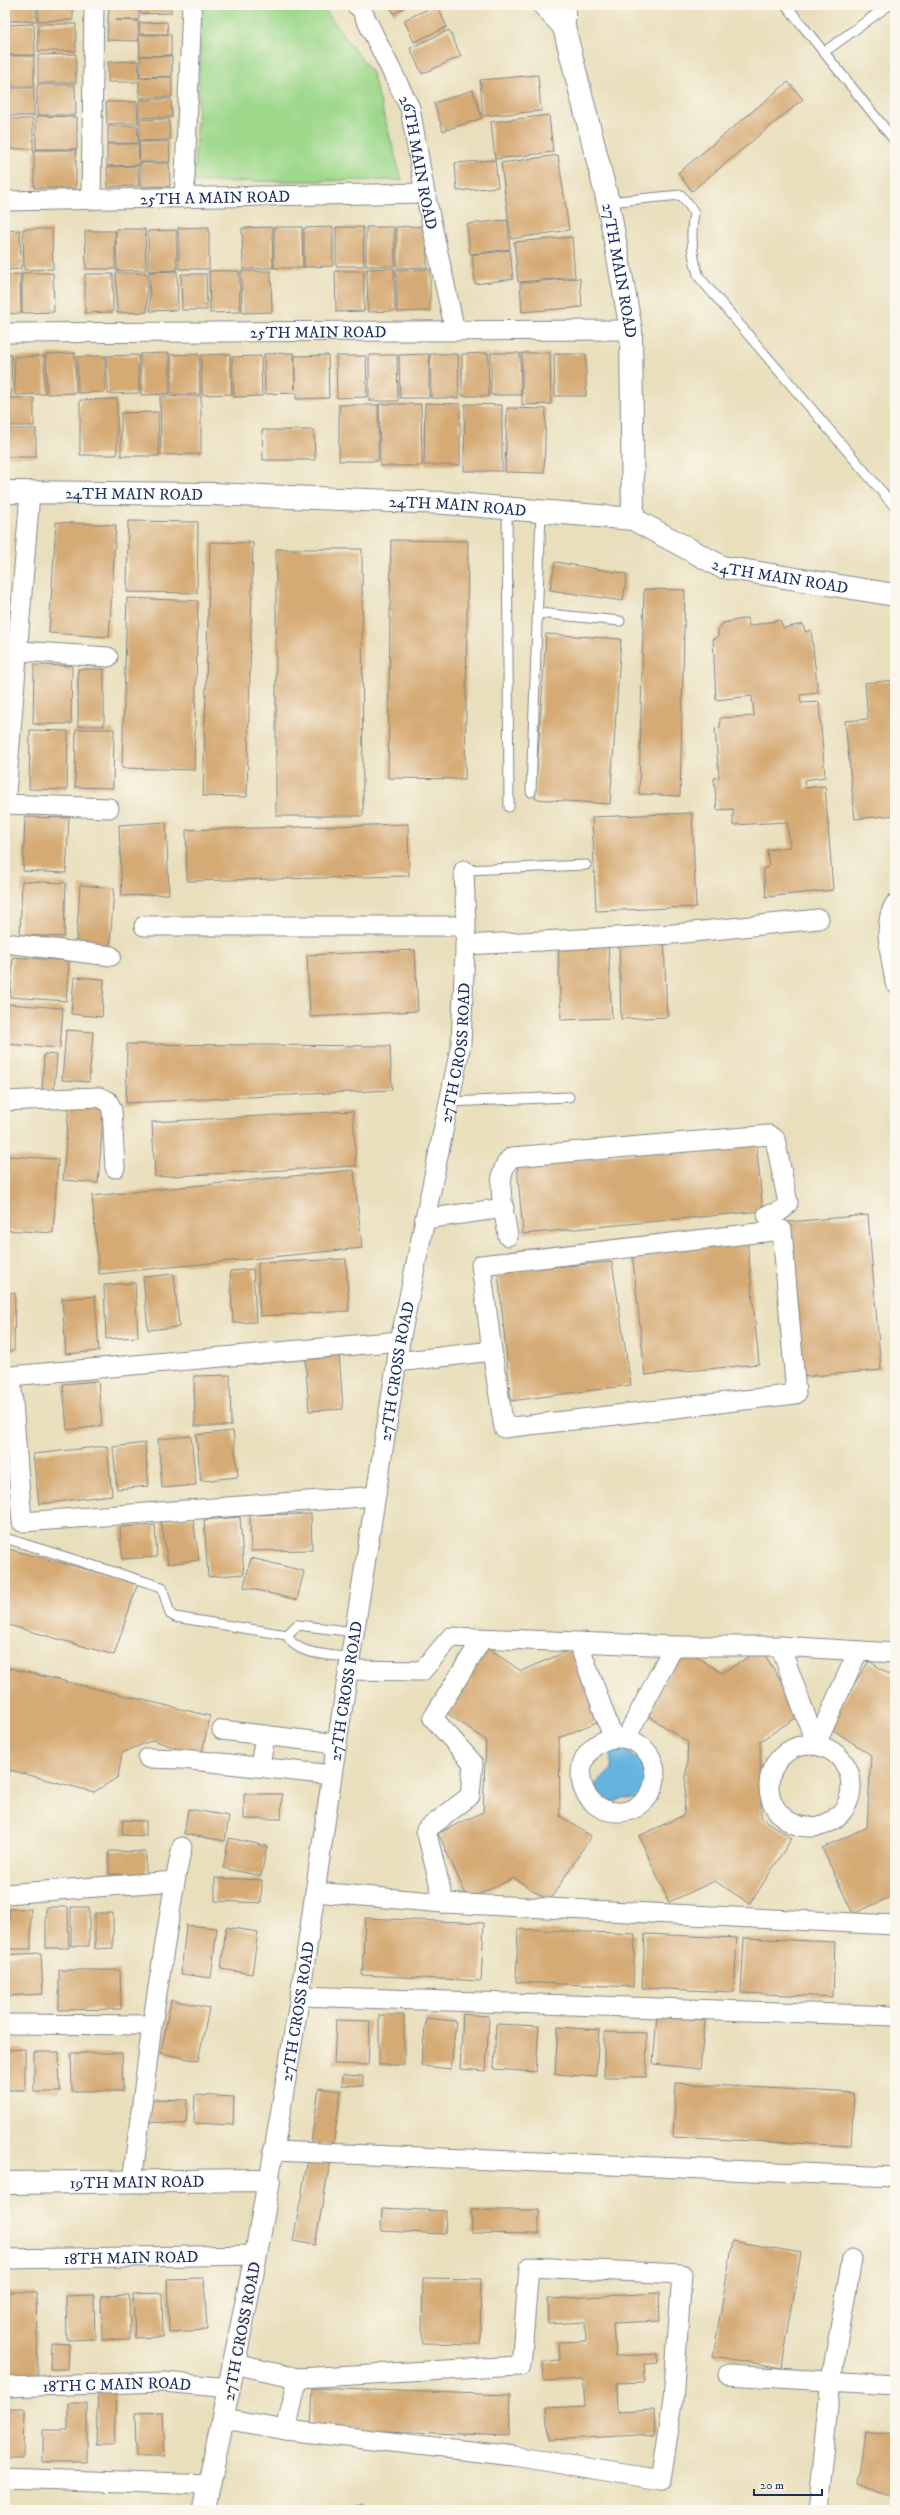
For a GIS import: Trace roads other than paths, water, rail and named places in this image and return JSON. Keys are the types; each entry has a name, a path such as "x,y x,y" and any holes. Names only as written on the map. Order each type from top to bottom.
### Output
{"street":[{"path":"92,200 94,5"},
{"path":"184,198 192,5"},
{"name":"26TH MAIN ROAD","path":"356,5 360,7 410,108 425,193 455,331"},
{"name":"27TH MAIN ROAD","path":"544,5 564,27"},
{"name":"27TH MAIN ROAD","path":"564,5 564,27 608,202 631,330 633,519"},
{"name":"25TH A MAIN ROAD","path":"5,201 425,193"},
{"name":"25TH MAIN ROAD","path":"5,333 631,330"},
{"name":"24TH MAIN ROAD","path":"5,492 211,494 541,510 633,519 722,567 895,595"},
{"path":"30,493 12,650 5,805 109,808"},
{"path":"12,650 108,657"},
{"name":"27TH CROSS ROAD","path":"204,2510 224,2419 256,2255 300,1996 332,1775 396,1362 461,1044 466,926 464,870"},
{"path":"895,904 890,911 888,932 895,983"},
{"path":"465,945 674,934 819,919"},
{"path":"144,926 466,926"},
{"path":"5,943 111,956"},
{"path":"5,1101 99,1097 108,1101 112,1110 115,1168"},
{"path":"508,1236 504,1208 502,1170 512,1157 769,1135 775,1140 788,1203 785,1209 778,1213 767,1215"},
{"path":"425,1219 504,1208"},
{"path":"782,1230 796,1394 504,1428 492,1350 482,1265 782,1230"},
{"path":"376,1496 22,1522 12,1376 400,1341"},
{"path":"396,1362 492,1350"},
{"path":"350,1664 422,1671 451,1637 674,1646 780,1646 895,1653"},
{"path":"444,1903 426,1830 470,1796 473,1763 433,1718 482,1639"},
{"path":"578,1642 620,1738 674,1646"},
{"path":"780,1646 816,1744"},
{"path":"816,1744 858,1651"},
{"path":"222,1730 337,1744"},
{"path":"260,1767 265,1735"},
{"path":"802,1744 816,1744 828,1748 839,1756 847,1766 851,1779 851,1793 847,1805 838,1816 828,1823 815,1827 802,1826 790,1822 778,1813 771,1800 768,1786 771,1772 778,1759 788,1750 802,1744"},
{"path":"148,1758 260,1767 332,1775"},
{"path":"132,2182 152,2025 175,1881 182,1847"},
{"path":"5,1894 175,1881"},
{"path":"315,1892 444,1903 895,1925"},
{"path":"300,1996 895,2016"},
{"path":"5,2024 152,2025"},
{"path":"273,2151 895,2177"},
{"name":"19TH MAIN ROAD","path":"5,2184 269,2180"},
{"name":"18TH MAIN ROAD","path":"5,2259 256,2255"},
{"path":"817,2510 832,2380 852,2259"},
{"path":"224,2419 286,2430 514,2456 661,2480 673,2401 682,2274 529,2267 521,2366 298,2378 234,2364"},
{"path":"728,2376 832,2380 895,2385"},
{"path":"286,2430 298,2378"},
{"name":"18TH C MAIN ROAD","path":"5,2386 164,2382 230,2388"},
{"path":"5,2478 210,2485"}],"lane":[{"path":"786,5 895,141"},
{"path":"824,52 889,5"},
{"path":"608,202 681,195 694,212 691,243 693,260 699,277 895,507"},
{"path":"507,508 510,807"},
{"path":"531,792 541,510"},
{"path":"538,613 620,621"},
{"path":"464,870 586,865"},
{"path":"448,1102 570,1097"},
{"path":"5,1538 162,1587 170,1614 175,1617 286,1635"},
{"path":"286,1635 296,1625 354,1632"},
{"path":"286,1635 290,1642 298,1649 350,1664"}],"water":[{"path":"624,1741 633,1757 648,1757 651,1761 653,1766 653,1777 650,1789 645,1799 622,1799 608,1804 597,1799 593,1787 612,1769 610,1755 612,1746"}]}
